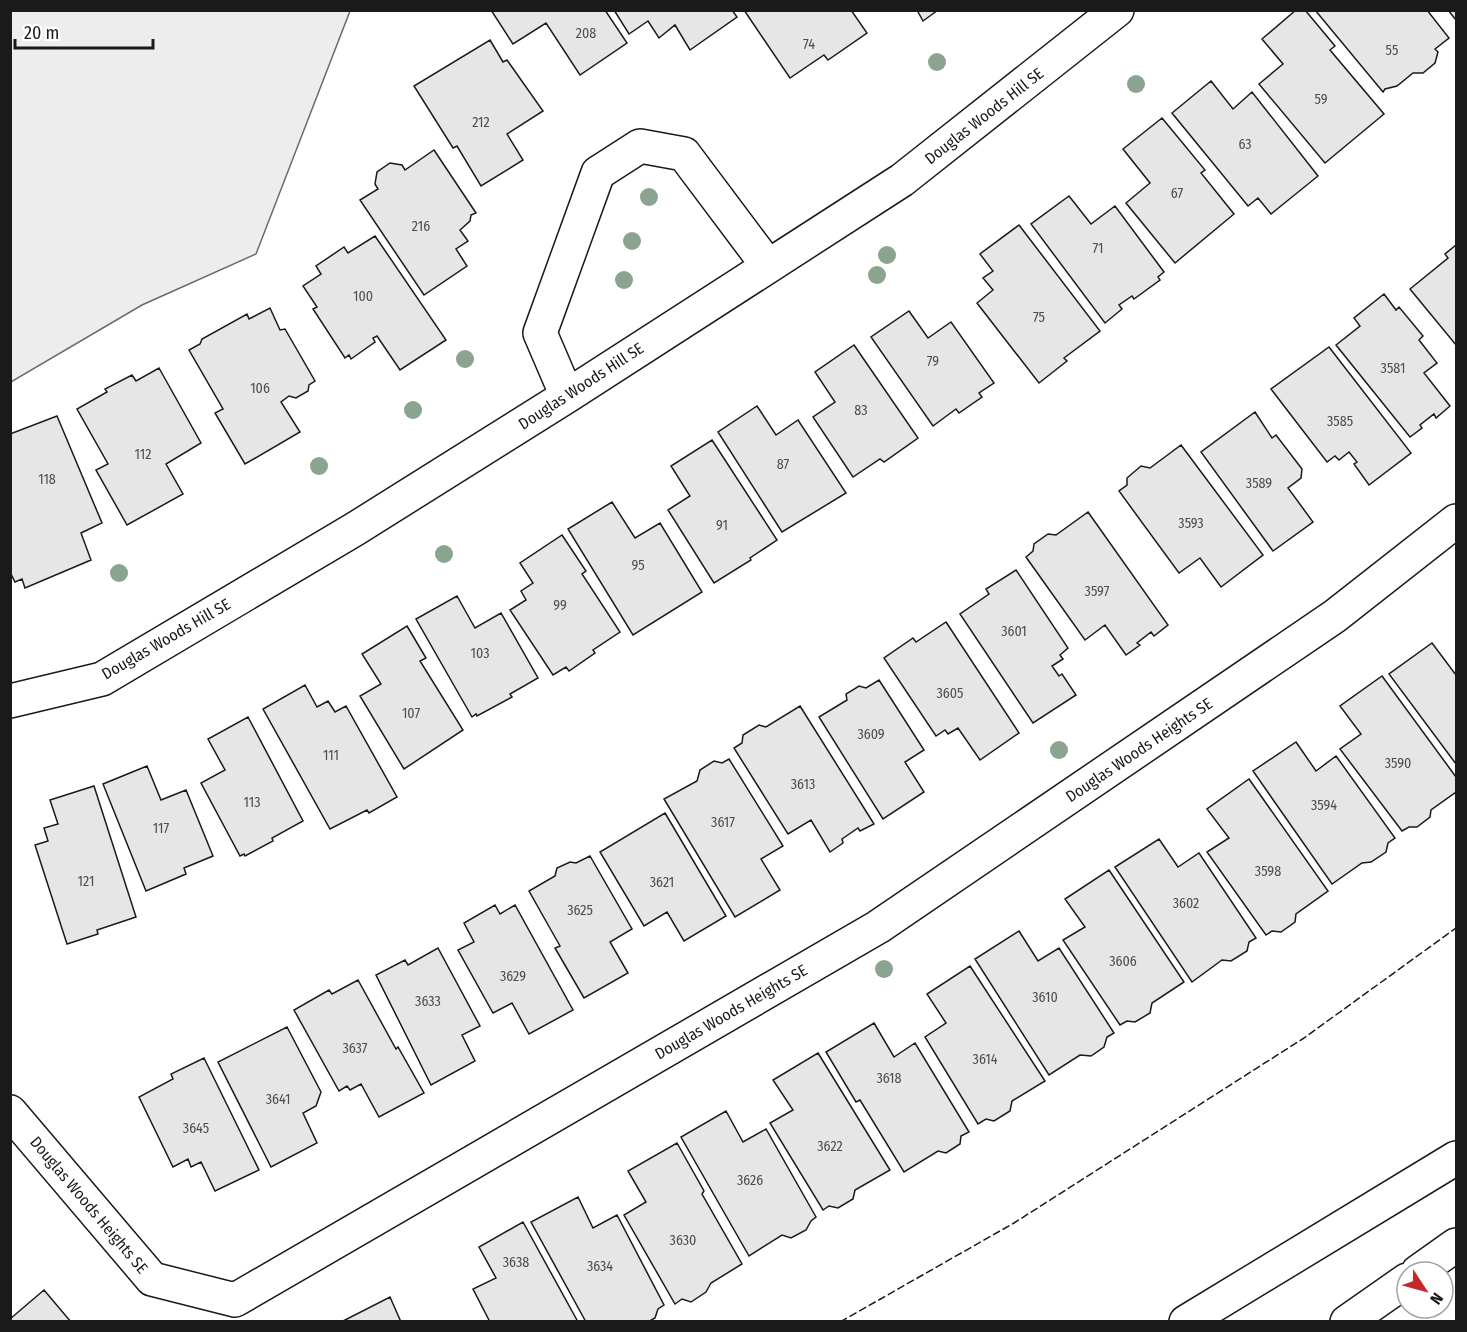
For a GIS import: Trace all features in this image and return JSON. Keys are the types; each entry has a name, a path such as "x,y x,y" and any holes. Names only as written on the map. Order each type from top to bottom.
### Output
{"main road":[{"name":"Douglas Woods Hill SE","path":"10,700 102,679 355,529 567,396 902,180 1117,10"},
{"path":"567,396 540,333 598,173 640,146 684,154 768,266"},
{"name":"Douglas Woods Heights SE","path":"10,1112 152,1279 235,1300 878,927 1335,616 1456,521"},
{"path":"1186,1322 1456,1158"},
{"path":"1435,1260 1456,1245"},
{"path":"1347,1322 1395,1288"}],"shaded area":[{"path":"10,11 350,11 256,254 142,305 11,382"}],"building":[{"path":"491,10 605,10 627,43 580,75 546,23 513,44"},
{"path":"614,10 732,10 737,17 690,50 675,25 659,38 648,21 629,34"},
{"path":"744,10 851,10 867,33 828,60 824,55 790,78"},
{"path":"917,10 938,10 923,21"},
{"path":"1296,10 1305,10 1335,46 1330,50 1384,114 1325,163 1259,84 1283,64 1262,39"},
{"path":"1315,10 1427,10 1449,38 1435,49 1438,52 1435,63 1423,73 1413,73 1397,86 1385,89 1383,92"},
{"path":"1448,10 1456,10 1456,20"},
{"path":"490,40 503,62 507,60 543,111 507,134 523,160 481,186 457,146 453,148 414,86"},
{"path":"1211,81 1233,109 1252,92 1318,176 1271,214 1258,198 1248,206 1172,113"},
{"path":"1162,118 1205,170 1201,173 1234,214 1175,263 1126,203 1150,183 1123,149"},
{"path":"434,150 476,213 471,215 470,221 460,230 468,241 456,249 467,266 424,295 360,200 378,189 375,184 377,172 390,163 402,165 405,170"},
{"path":"1069,196 1091,224 1115,206 1164,272 1158,277 1160,280 1134,299 1132,296 1119,305 1122,309 1105,323 1031,224"},
{"path":"1019,225 1100,331 1064,358 1067,361 1039,383 977,303 993,290 983,278 993,271 980,254"},
{"path":"375,236 446,340 400,370 377,336 373,338 375,342 351,359 349,355 345,358 313,309 317,307 303,286 321,274 316,266 344,247 348,253"},
{"path":"1456,245 1456,345 1410,289 1448,258 1445,254"},
{"path":"1384,294 1396,310 1399,307 1423,336 1419,340 1437,363 1424,373 1450,406 1436,418 1434,414 1420,425 1422,428 1410,437 1336,345 1360,326 1354,318"},
{"path":"270,308 280,330 285,329 315,381 309,385 308,391 296,398 289,396 281,402 300,432 245,464 215,413 223,409 189,350 200,344 202,339 247,314 249,319"},
{"path":"909,311 928,338 951,322 994,383 979,393 982,397 959,413 956,409 933,426 871,337"},
{"path":"854,345 918,438 884,462 880,459 853,477 813,417 835,402 815,372"},
{"path":"1329,347 1411,453 1369,485 1354,464 1357,462 1349,452 1339,460 1335,456 1327,462 1271,389"},
{"path":"159,368 201,443 166,464 183,494 127,525 96,470 108,464 77,409 107,392 105,389 132,375 136,381"},
{"path":"757,406 776,435 798,420 846,493 782,532 718,432"},
{"path":"1255,412 1272,438 1276,435 1302,469 1301,478 1288,488 1313,522 1273,551 1201,452"},
{"path":"57,416 102,523 81,533 91,560 25,588 22,579 15,582 10,572 10,434"},
{"path":"712,440 777,540 750,558 751,560 714,583 668,510 690,496 671,466"},
{"path":"1181,445 1263,555 1221,587 1200,558 1179,573 1119,491 1127,485 1127,478 1141,466 1150,468"},
{"path":"612,502 635,538 660,523 702,592 633,635 568,529"},
{"path":"1088,512 1168,625 1154,636 1151,632 1137,643 1140,645 1126,655 1105,625 1085,640 1026,557 1033,551 1034,544 1048,534 1056,535"},
{"path":"562,535 586,571 582,574 620,632 593,650 595,653 569,671 566,667 553,675 510,610 526,600 521,591 533,583 520,563"},
{"path":"1016,570 1068,648 1060,655 1063,659 1052,666 1059,676 1062,674 1076,695 1033,723 960,614 989,594 986,589"},
{"path":"457,596 475,628 501,613 538,678 510,694 512,697 472,717 416,619"},
{"path":"946,622 1019,733 980,760 958,728 948,734 945,730 936,736 884,658 913,638 916,642"},
{"path":"407,626 426,658 420,661 463,730 404,769 360,696 381,684 362,654"},
{"path":"1432,643 1456,675 1456,764 1389,674"},
{"path":"1382,676 1456,777 1456,792 1431,810 1430,817 1417,827 1409,827 1402,831 1340,749 1361,734 1340,706"},
{"path":"879,680 924,750 905,762 924,792 883,819 819,717 847,700 846,694 859,686 866,688"},
{"path":"305,685 317,707 328,701 335,712 346,706 397,797 369,813 367,810 330,829 263,709"},
{"path":"800,706 874,824 860,831 858,828 842,839 843,843 830,852 811,820 788,834 734,748 742,743 743,735 759,725 766,727"},
{"path":"248,717 303,821 272,838 273,841 245,856 244,854 240,856 201,783 225,770 208,739"},
{"path":"1296,742 1316,771 1336,756 1395,838 1388,843 1386,852 1371,862 1362,863 1332,884 1253,771"},
{"path":"729,759 783,846 761,859 780,890 735,917 664,799 697,781 700,770 714,761 722,763"},
{"path":"147,766 161,800 186,790 213,856 184,868 186,874 146,891 103,784"},
{"path":"1249,779 1328,891 1296,914 1295,922 1281,932 1272,931 1266,935 1207,852 1229,838 1207,809"},
{"path":"94,786 136,917 97,930 98,934 67,944 35,845 48,841 44,828 58,824 50,800"},
{"path":"665,813 726,916 684,941 667,912 644,926 600,852"},
{"path":"1159,839 1178,867 1199,853 1256,938 1249,942 1247,951 1231,961 1222,960 1192,982 1115,867"},
{"path":"590,856 632,929 610,942 628,973 584,998 555,948 560,946 529,891 555,876 557,868"},
{"path":"1109,870 1184,982 1152,1003 1150,1013 1135,1022 1127,1021 1120,1025 1063,940 1085,927 1065,899"},
{"path":"495,905 500,914 515,905 573,1010 529,1034 512,1003 493,1013 458,950 474,942 464,923"},
{"path":"1019,931 1038,961 1059,948 1114,1033 1107,1037 1104,1047 1091,1056 1080,1055 1049,1075 975,959"},
{"path":"438,948 480,1026 462,1035 475,1061 431,1085 376,975 405,960 408,965"},
{"path":"970,966 1045,1081 1012,1101 1010,1111 994,1121 986,1119 978,1124 925,1037 946,1023 927,994"},
{"path":"358,980 396,1049 398,1047 424,1093 379,1117 361,1084 350,1090 347,1086 339,1091 294,1010 329,990 332,994"},
{"path":"874,1023 894,1057 915,1043 969,1132 961,1136 960,1144 946,1153 938,1151 904,1172 860,1100 856,1102 826,1052"},
{"path":"287,1027 321,1092 316,1106 303,1113 317,1143 271,1167 218,1062"},
{"path":"818,1053 890,1170 855,1190 853,1199 838,1208 829,1206 823,1210 770,1123 793,1110 773,1080"},
{"path":"204,1058 259,1170 215,1191 201,1162 191,1167 188,1159 173,1167 139,1097 173,1079 171,1074"},
{"path":"726,1111 743,1142 766,1129 816,1217 806,1230 791,1238 782,1235 749,1256 681,1137"},
{"path":"677,1143 704,1191 702,1194 742,1264 711,1283 706,1292 691,1302 682,1299 675,1304 624,1215 646,1202 628,1171"},
{"path":"578,1197 593,1228 617,1215 664,1305 658,1309 655,1318 648,1322 586,1322 531,1222"},
{"path":"523,1222 578,1322 490,1322 473,1289 496,1278 479,1247"},
{"path":"44,1290 71,1322 10,1322 10,1319"},
{"path":"390,1297 401,1322 343,1321"}],"fence":[{"path":"840,1322 1014,1223 1304,1038 1456,928"}]}
